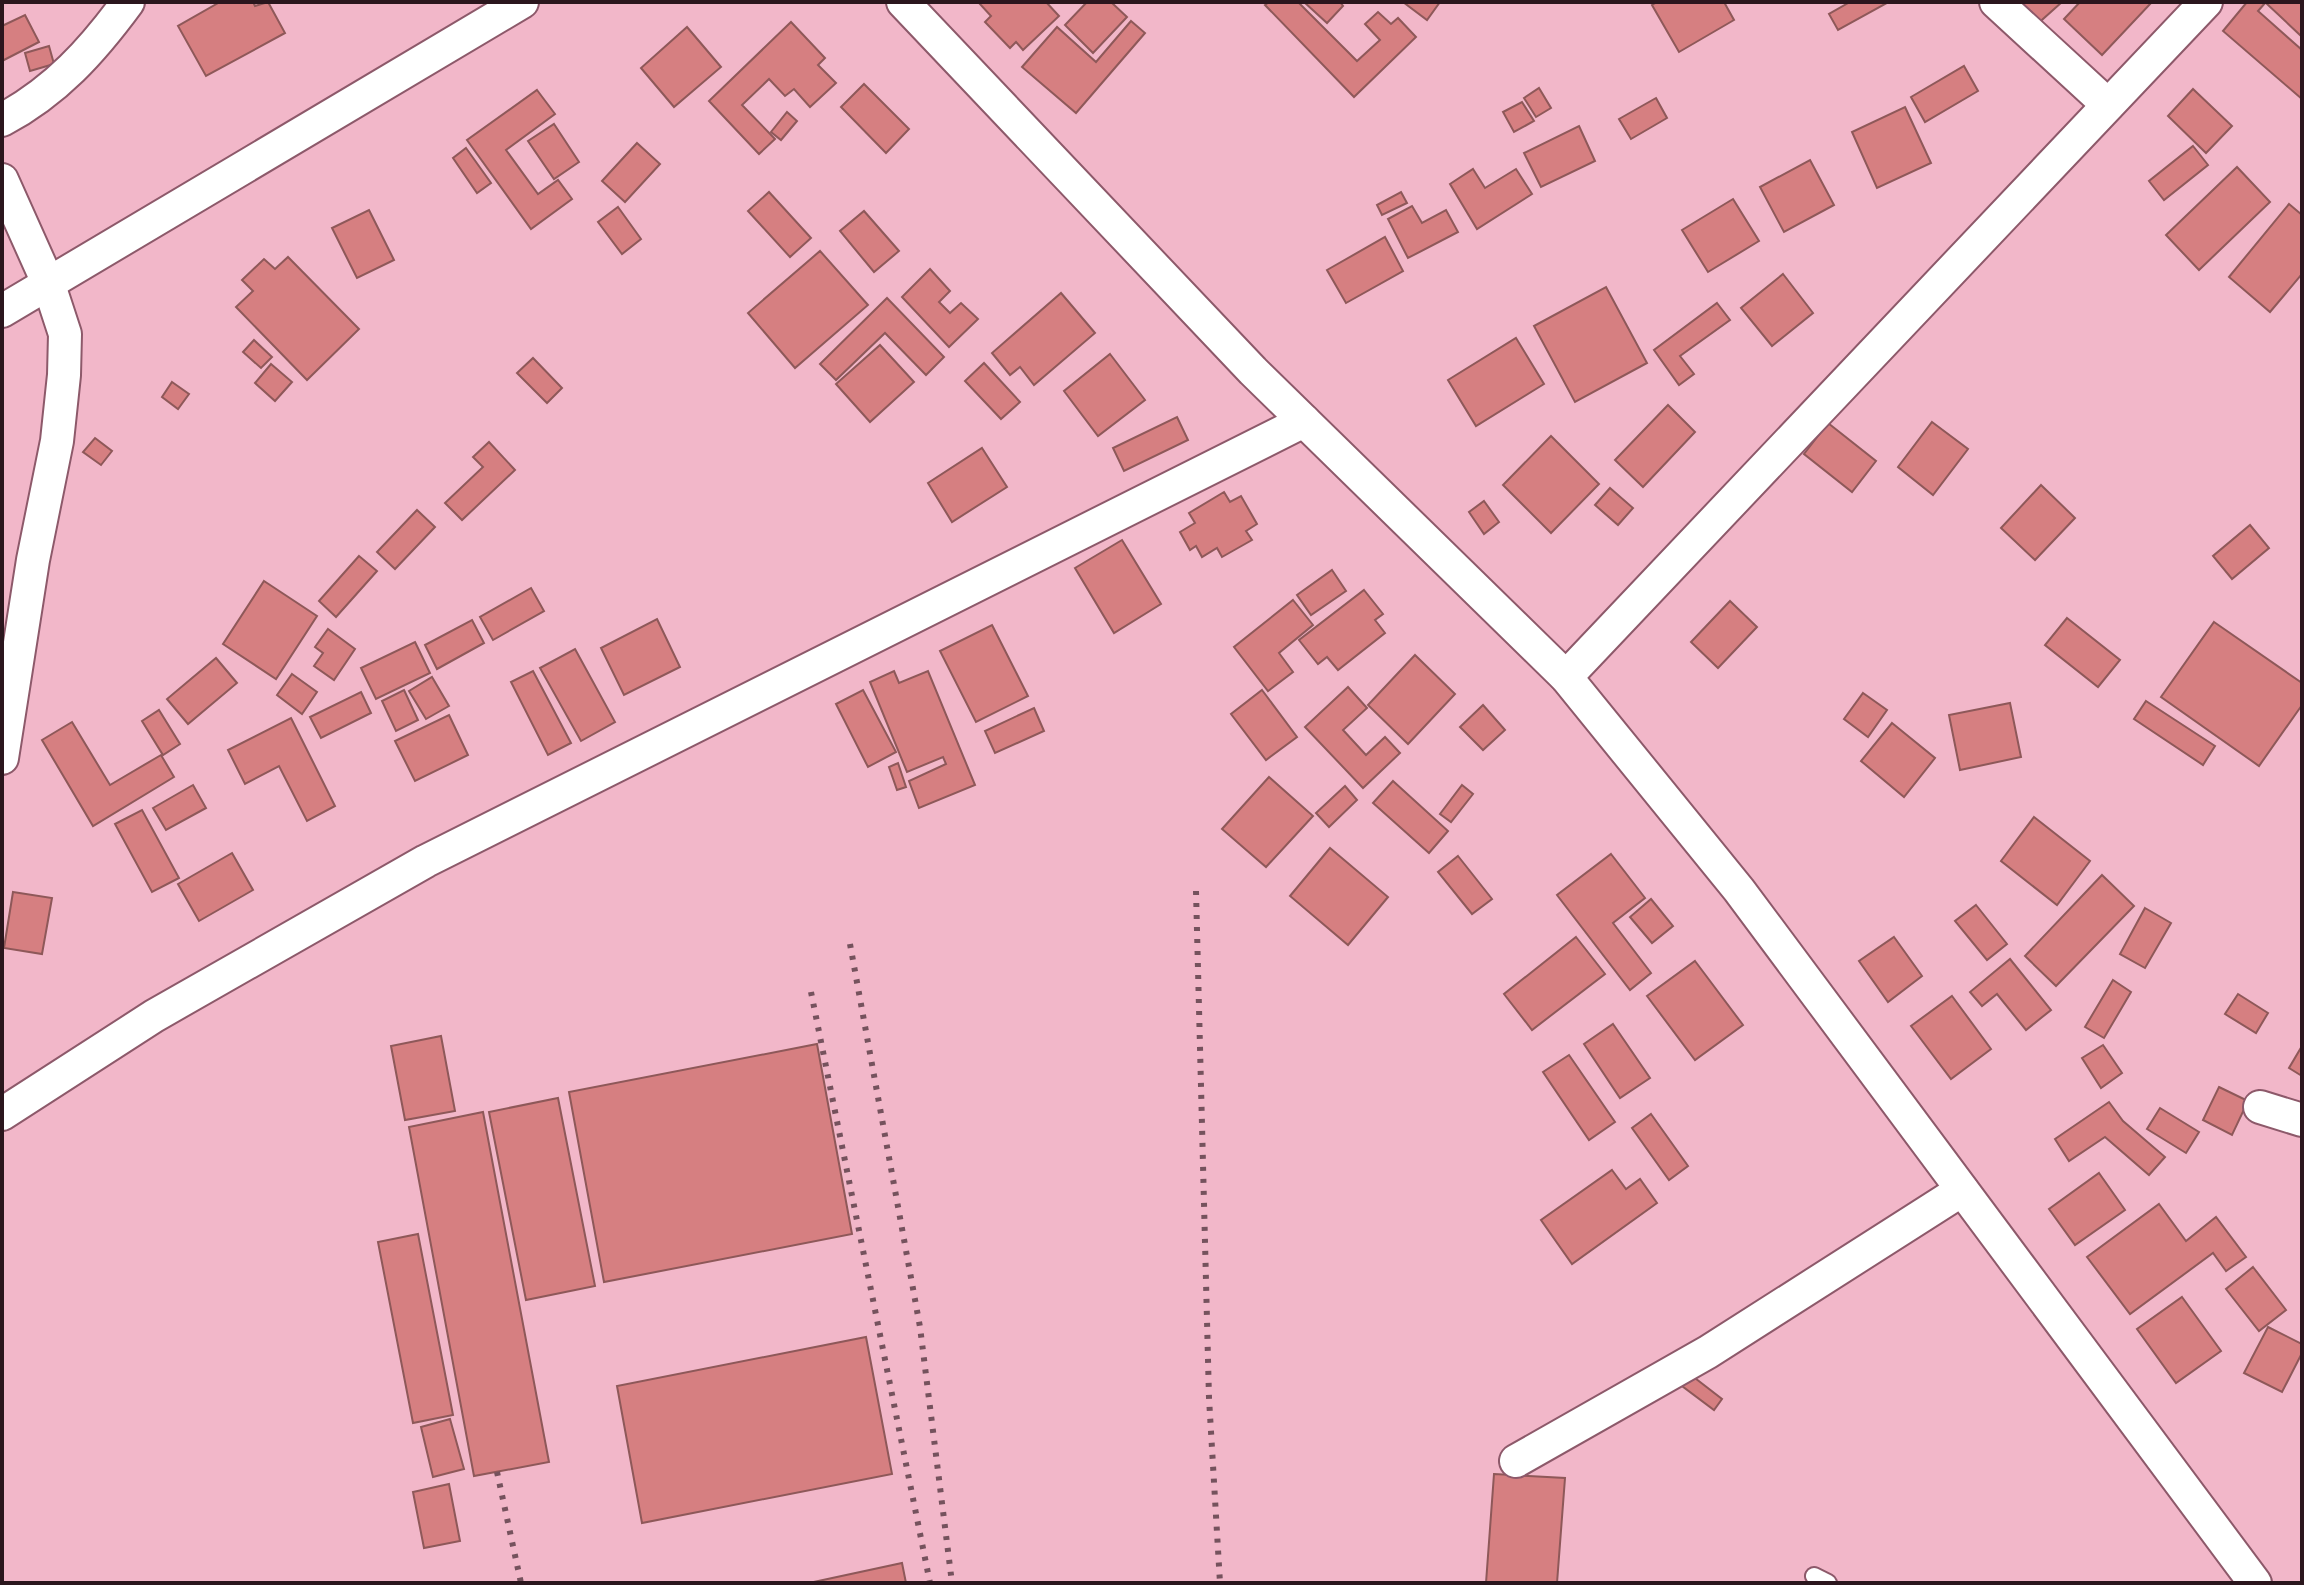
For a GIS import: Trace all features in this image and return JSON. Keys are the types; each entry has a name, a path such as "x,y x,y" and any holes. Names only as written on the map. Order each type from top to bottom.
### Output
{"street":[{"path":"2,120 28,106 64,79 98,43 128,2"},
{"path":"2,311 522,2"},
{"path":"903,2 1304,421 1566,677 1739,890 2255,1583"},
{"path":"1996,2 2108,105"},
{"path":"1566,677 2206,2"},
{"path":"2,180 49,285 65,334 57,441 33,560 2,758"},
{"path":"2,1114 154,1016 426,861 1304,421"},
{"path":"2260,1107 2302,1120"},
{"path":"1516,1461 1708,1352 1962,1190"}],"building":[{"path":"220,2 253,2 255,6 268,2 285,33 206,76 178,26"},
{"path":"1046,2 1059,16 1023,50 1016,42 1010,48 985,22 991,16 979,3"},
{"path":"1087,2 1111,2 1127,17 1093,53 1065,25"},
{"path":"1269,2 1298,2 1357,61 1380,40 1365,24 1378,12 1391,24 1398,18 1416,37 1354,97 1265,5"},
{"path":"1304,2 1340,2 1343,6 1327,23"},
{"path":"1403,2 1440,2 1427,20"},
{"path":"1657,2 1724,2 1734,20 1679,52 1652,5"},
{"path":"1850,2 1887,3 1838,30 1829,14"},
{"path":"2022,2 2062,2 2034,27 2016,7"},
{"path":"2080,2 2152,2 2102,55 2064,19"},
{"path":"2247,2 2266,2 2258,11 2302,50 2302,99 2223,31"},
{"path":"2302,2 2300,35 2267,4"},
{"path":"25,15 39,42 2,61 2,26"},
{"path":"1131,21 1145,33 1076,113 1022,67 1057,27 1096,62"},
{"path":"791,22 825,58 818,65 836,83 810,107 794,89 785,96 769,79 742,105 775,139 759,154 709,101"},
{"path":"687,27 721,67 674,107 641,68"},
{"path":"49,46 54,64 30,71 25,53"},
{"path":"1964,66 1978,91 1925,122 1911,97"},
{"path":"864,84 909,129 886,153 841,107"},
{"path":"1539,88 1551,108 1536,117 1524,98"},
{"path":"2193,89 2232,126 2206,153 2168,116"},
{"path":"537,90 555,114 506,150 538,194 558,180 572,199 531,229 467,140"},
{"path":"1656,98 1667,118 1631,139 1619,119"},
{"path":"1522,102 1534,121 1514,132 1503,112"},
{"path":"1905,107 1931,163 1877,188 1852,132"},
{"path":"787,112 797,121 781,140 771,132"},
{"path":"554,124 579,162 554,179 528,141"},
{"path":"1579,126 1595,161 1541,187 1524,153"},
{"path":"637,143 660,164 625,202 602,181"},
{"path":"2193,146 2208,165 2164,200 2149,181"},
{"path":"466,148 491,183 477,193 453,158"},
{"path":"1810,160 1834,205 1784,232 1760,187"},
{"path":"2237,167 2270,202 2199,270 2166,235"},
{"path":"1473,169 1485,188 1516,169 1532,194 1477,229 1450,184"},
{"path":"769,192 811,238 790,257 748,211"},
{"path":"1401,192 1407,203 1382,215 1377,205"},
{"path":"1733,199 1759,241 1708,272 1682,230"},
{"path":"2289,204 2302,215 2302,274 2270,312 2229,277"},
{"path":"1412,206 1422,223 1446,210 1458,232 1408,258 1388,219"},
{"path":"618,207 641,239 622,254 598,222"},
{"path":"369,210 394,260 357,278 332,228"},
{"path":"864,211 899,251 874,272 840,231"},
{"path":"1385,237 1403,271 1346,303 1327,270"},
{"path":"820,251 868,305 795,368 748,313"},
{"path":"288,257 359,329 307,380 236,307 253,291 242,280 264,259 275,269"},
{"path":"930,269 950,291 939,302 950,313 961,303 978,319 949,347 902,297"},
{"path":"1783,274 1813,313 1772,346 1741,308"},
{"path":"1606,287 1647,363 1575,402 1534,326"},
{"path":"1061,293 1095,333 1034,385 1020,367 1010,375 992,353"},
{"path":"887,298 944,357 926,375 885,333 836,380 820,364"},
{"path":"1717,303 1730,320 1680,356 1694,374 1679,385 1654,350"},
{"path":"1516,338 1544,384 1476,426 1448,380"},
{"path":"254,340 272,357 261,368 243,352"},
{"path":"880,345 914,382 870,422 836,384"},
{"path":"1110,354 1145,400 1098,436 1064,391"},
{"path":"533,358 562,388 547,403 517,373"},
{"path":"984,363 1020,402 1001,419 965,381"},
{"path":"271,364 292,382 275,401 255,383"},
{"path":"172,382 189,394 178,409 162,397"},
{"path":"1668,405 1695,432 1643,487 1615,460"},
{"path":"1177,417 1188,440 1124,471 1113,448"},
{"path":"1932,422 1968,449 1933,495 1898,467"},
{"path":"1828,423 1876,461 1852,492 1804,454"},
{"path":"1551,436 1599,484 1551,533 1503,485"},
{"path":"95,438 112,451 101,465 83,452"},
{"path":"489,442 515,470 462,520 445,503 483,467 473,457"},
{"path":"982,448 1007,487 952,522 928,483"},
{"path":"2041,485 2075,518 2035,560 2001,528"},
{"path":"1610,488 1633,508 1618,525 1595,505"},
{"path":"1224,492 1230,502 1241,496 1257,524 1246,531 1252,540 1222,557 1217,548 1202,557 1196,546 1190,550 1180,532 1195,523 1189,513"},
{"path":"1484,501 1499,522 1484,534 1469,512"},
{"path":"417,510 435,527 395,569 377,552"},
{"path":"2250,525 2269,548 2232,579 2213,556"},
{"path":"1122,540 1161,604 1114,633 1075,568"},
{"path":"359,556 377,571 336,617 319,601"},
{"path":"1332,570 1346,591 1311,615 1297,595"},
{"path":"264,581 317,616 276,679 223,644"},
{"path":"531,588 544,611 493,640 480,617"},
{"path":"1364,590 1383,614 1375,620 1385,633 1338,670 1327,657 1318,664 1299,640"},
{"path":"1293,600 1313,625 1279,653 1293,672 1268,691 1234,647"},
{"path":"1730,601 1757,627 1718,668 1691,642"},
{"path":"2067,618 2120,660 2098,687 2045,645"},
{"path":"657,619 680,667 624,695 601,648"},
{"path":"472,620 484,643 437,669 425,645"},
{"path":"2214,622 2302,683 2302,705 2259,766 2161,697"},
{"path":"992,625 1028,696 976,722 940,651"},
{"path":"328,629 355,649 334,680 314,666 323,653 315,647"},
{"path":"415,642 430,673 376,699 361,668"},
{"path":"575,649 615,722 581,741 540,668"},
{"path":"1415,655 1455,694 1408,744 1368,705"},
{"path":"216,658 237,683 188,724 167,699"},
{"path":"533,671 571,743 548,755 511,682"},
{"path":"894,671 899,683 928,671 975,785 919,808 909,781 946,764 943,757 907,772 870,682"},
{"path":"292,674 317,692 302,714 277,695"},
{"path":"432,677 449,706 426,719 409,691"},
{"path":"1348,687 1367,708 1343,730 1366,755 1385,737 1400,753 1363,788 1305,727"},
{"path":"404,690 418,720 396,731 382,701"},
{"path":"863,690 896,752 868,767 836,704"},
{"path":"1262,690 1297,737 1266,760 1231,714"},
{"path":"361,692 371,713 321,738 310,717"},
{"path":"1863,693 1887,710 1868,737 1844,719"},
{"path":"2146,701 2215,746 2203,765 2134,719"},
{"path":"2010,703 2021,757 1960,770 1949,715"},
{"path":"1483,705 1505,730 1483,750 1460,727"},
{"path":"1034,708 1044,731 995,753 985,731"},
{"path":"159,710 180,744 163,755 142,721"},
{"path":"449,715 468,755 415,781 395,741"},
{"path":"291,718 335,806 307,821 279,766 245,784 228,750"},
{"path":"72,722 110,785 161,755 174,777 93,826 42,740"},
{"path":"1892,723 1935,758 1904,797 1861,761"},
{"path":"898,763 906,787 897,790 889,767"},
{"path":"1269,777 1313,816 1266,867 1222,829"},
{"path":"1393,781 1448,831 1429,853 1373,803"},
{"path":"193,785 206,808 166,830 153,808"},
{"path":"1462,785 1473,794 1451,822 1440,814"},
{"path":"1345,786 1357,800 1329,827 1316,813"},
{"path":"142,810 179,878 152,892 115,824"},
{"path":"2034,817 2090,861 2057,905 2001,861"},
{"path":"1330,848 1388,897 1348,945 1290,896"},
{"path":"232,853 253,890 199,921 178,884"},
{"path":"1611,854 1645,898 1613,923 1651,973 1630,990 1557,895"},
{"path":"1458,856 1492,899 1472,914 1438,872"},
{"path":"2102,875 2134,906 2056,986 2025,956"},
{"path":"13,892 52,898 42,954 4,948"},
{"path":"1651,899 1673,926 1652,943 1630,917"},
{"path":"1976,905 2007,944 1987,960 1955,921"},
{"path":"2145,908 2171,923 2145,968 2120,954"},
{"path":"1576,937 1605,974 1532,1030 1504,994"},
{"path":"1894,937 1922,976 1888,1002 1859,961"},
{"path":"2010,959 2051,1010 2026,1030 1997,994 1982,1006 1970,992"},
{"path":"1695,961 1743,1025 1695,1060 1647,996"},
{"path":"2113,980 2131,992 2104,1038 2085,1027"},
{"path":"2238,994 2268,1013 2256,1033 2225,1014"},
{"path":"1952,996 1991,1049 1951,1079 1911,1026"},
{"path":"1613,1024 1650,1078 1620,1098 1584,1044"},
{"path":"441,1036 455,1111 405,1120 391,1046"},
{"path":"817,1044 852,1234 604,1282 569,1092"},
{"path":"2103,1045 2122,1073 2101,1088 2082,1058"},
{"path":"2302,1046 2302,1076 2289,1068"},
{"path":"1569,1055 1615,1122 1589,1140 1543,1072"},
{"path":"2219,1087 2248,1101 2232,1135 2203,1120"},
{"path":"558,1098 595,1286 526,1300 489,1112"},
{"path":"2109,1102 2123,1121 2165,1157 2149,1175 2105,1137 2069,1161 2055,1139"},
{"path":"2160,1108 2199,1132 2186,1153 2147,1129"},
{"path":"483,1112 549,1462 474,1476 409,1127"},
{"path":"1651,1114 1688,1166 1669,1180 1632,1128"},
{"path":"1612,1170 1626,1189 1640,1179 1657,1203 1572,1264 1541,1220"},
{"path":"2099,1173 2125,1210 2075,1245 2049,1209"},
{"path":"2159,1204 2186,1241 2216,1217 2246,1257 2226,1271 2213,1253 2130,1314 2087,1257"},
{"path":"418,1234 453,1415 413,1423 378,1242"},
{"path":"2253,1267 2286,1310 2259,1331 2226,1289"},
{"path":"2182,1297 2221,1351 2176,1383 2137,1329"},
{"path":"2268,1327 2302,1344 2302,1353 2282,1392 2244,1373"},
{"path":"866,1337 892,1474 642,1523 617,1386"},
{"path":"1691,1375 1722,1399 1714,1410 1682,1386"},
{"path":"450,1419 464,1469 433,1477 421,1427"},
{"path":"1494,1474 1565,1478 1557,1583 1486,1583"},
{"path":"449,1484 460,1541 424,1548 413,1492"},
{"path":"902,1563 906,1583 809,1583"}],"railway":[{"path":"1196,891 1209,1398 1220,1583"},
{"path":"850,944 920,1327 952,1583"},
{"path":"811,992 930,1583"},
{"path":"497,1472 521,1583"}]}
